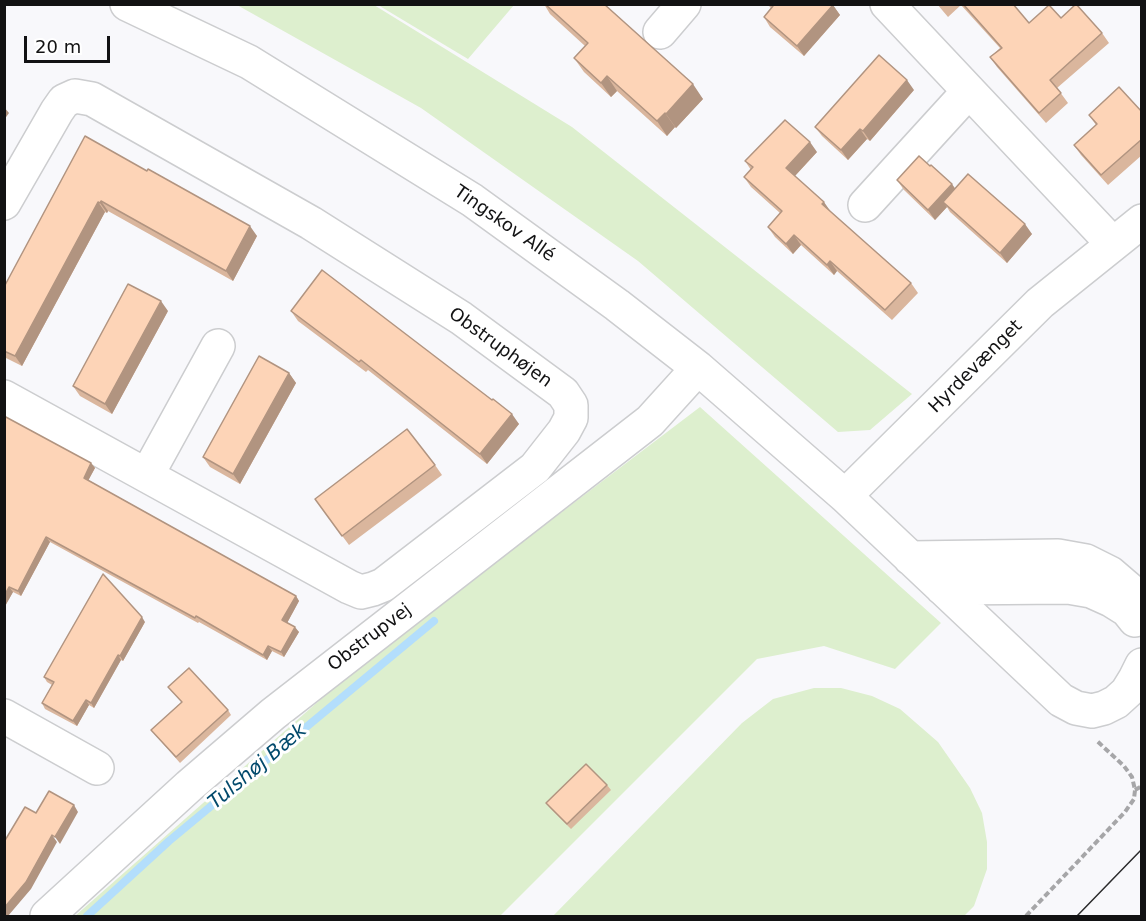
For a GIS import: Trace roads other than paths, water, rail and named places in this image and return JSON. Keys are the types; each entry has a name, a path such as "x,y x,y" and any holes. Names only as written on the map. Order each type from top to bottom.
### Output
{"street":[{"name":"Tingskov Allé","path":"127,4 249,62 472,200 617,305 698,368 845,496 1061,700 1076,708 1092,711 1104,708 1116,702 1127,692 1142,665"},
{"path":"660,32 684,4"},
{"path":"887,4 1113,244"},
{"path":"865,205 969,91"},
{"name":"Obstruphøjen","path":"4,203 64,101 75,96 92,99 311,223 461,318 563,393 571,405 572,418 535,468 383,585 361,592 4,397"},
{"name":"Hyrdevænget","path":"845,496 1040,303 1142,220"},
{"path":"147,475 218,346"},
{"name":"Obstrupvej","path":"47,916 189,786 273,714 650,421 698,368"},
{"path":"910,558 1058,556 1086,561 1110,573 1131,591 1142,609"},
{"path":"942,588 1068,587 1091,591 1112,600 1127,610 1142,627"},
{"path":"4,716 97,768"}],"waterway":[{"name":"Tulshøj Bæk","path":"87,916 169,841 434,621"}],"tram line":[{"path":"1077,916 1142,849"}]}
